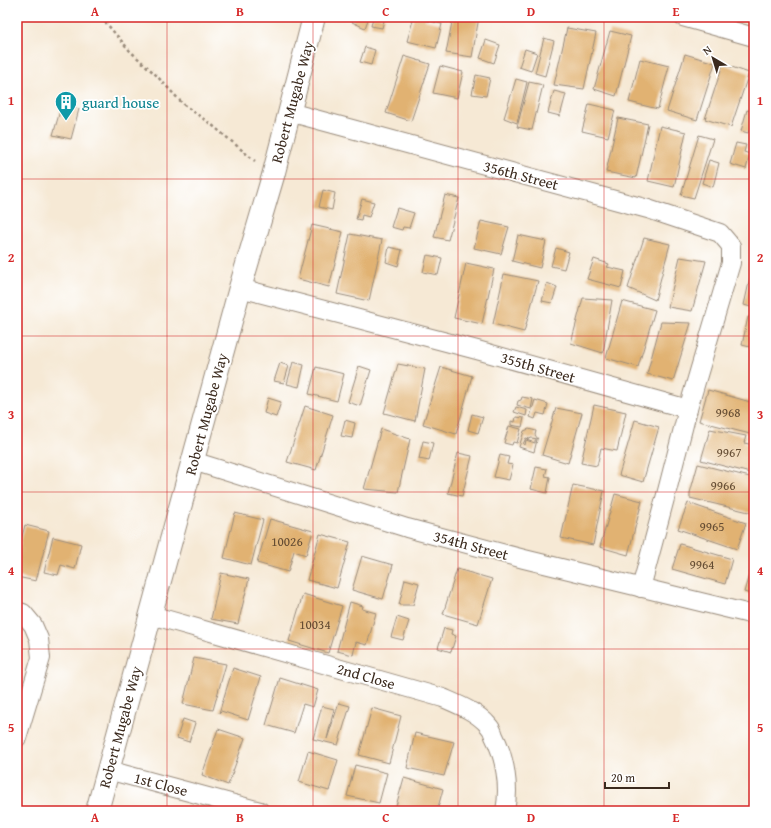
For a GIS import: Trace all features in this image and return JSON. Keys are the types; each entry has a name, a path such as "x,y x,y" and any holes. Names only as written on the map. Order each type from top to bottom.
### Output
{"street":[{"name":"Robert Mugabe Way","path":"97,811 240,288 273,176 314,17"},
{"path":"683,17 754,37"},
{"name":"356th Street","path":"289,112 648,209 720,233 730,246 730,263 688,409"},
{"name":"355th Street","path":"240,288 477,350 688,409"},
{"path":"641,588 688,409"},
{"name":"354th Street","path":"193,461 407,528 524,559 754,615"},
{"path":"17,738 41,658 39,639 33,626 20,612"},
{"name":"2nd Close","path":"151,615 436,696 460,705 478,716 489,726 498,742 505,766 507,788 505,811"},
{"name":"1st Close","path":"108,770 260,811"}],"path":[{"path":"101,17 130,51 155,74 184,105 212,125 273,176"}],"building":[{"path":"354,17 369,17 365,28 352,22"},
{"path":"373,17 385,17 382,28 371,26"},
{"path":"414,17 426,17 425,20 442,24 436,48 407,41"},
{"path":"453,17 479,17 472,57 446,53"},
{"path":"567,28 596,33 584,89 554,85"},
{"path":"610,31 631,36 616,96 594,89"},
{"path":"544,38 554,41 545,76 535,73"},
{"path":"486,40 500,45 494,63 480,58"},
{"path":"365,47 375,50 371,65 360,62"},
{"path":"525,49 537,53 531,71 519,67"},
{"path":"685,54 715,63 697,120 667,111"},
{"path":"404,56 430,64 411,121 386,113"},
{"path":"640,59 669,66 658,109 629,102"},
{"path":"723,64 749,73 731,127 705,119"},
{"path":"440,66 463,72 457,98 433,93"},
{"path":"476,75 490,78 486,96 472,94"},
{"path":"516,79 527,82 517,123 504,118"},
{"path":"529,82 543,85 532,130 517,127"},
{"path":"554,91 566,94 560,116 548,113"},
{"name":"guard house","path":"62,104 79,109 71,139 53,135"},
{"path":"589,104 615,110 608,137 582,131"},
{"path":"747,110 754,112 754,130 750,129 748,133 741,131"},
{"path":"618,118 648,124 636,178 606,172"},
{"path":"660,126 686,132 674,187 648,181"},
{"path":"699,135 713,139 694,198 681,195"},
{"path":"736,143 746,145 744,152 750,154 746,169 730,164"},
{"path":"709,160 719,163 713,187 702,183"},
{"path":"323,190 335,193 332,210 319,207"},
{"path":"445,195 459,198 448,240 434,237"},
{"path":"362,199 374,202 369,217 362,215 361,220 356,219"},
{"path":"397,208 414,213 409,228 403,227 402,230 391,227"},
{"path":"481,221 509,227 501,254 474,248"},
{"path":"312,225 343,232 329,287 298,279"},
{"path":"350,234 382,240 369,301 337,294"},
{"path":"518,235 546,241 540,268 512,261"},
{"path":"644,238 670,244 655,300 628,288"},
{"path":"389,247 402,250 398,266 386,262"},
{"path":"556,248 569,252 564,269 551,266"},
{"path":"427,255 442,258 438,275 423,272"},
{"path":"680,257 706,261 692,311 668,307"},
{"path":"594,259 609,264 607,267 625,271 621,288 587,279"},
{"path":"466,263 494,269 482,324 454,318"},
{"path":"504,274 538,281 524,332 493,324"},
{"path":"750,278 754,279 754,308 744,305"},
{"path":"547,283 557,287 552,303 542,301"},
{"path":"583,298 612,300 603,353 571,343"},
{"path":"622,301 655,310 638,367 606,358"},
{"path":"748,317 754,318 754,348 742,345"},
{"path":"661,322 691,323 673,381 647,374"},
{"path":"293,362 304,365 299,387 287,384"},
{"path":"280,363 289,366 284,383 274,381"},
{"path":"398,364 425,369 415,421 384,413"},
{"path":"359,366 371,370 360,406 348,402"},
{"path":"316,367 344,374 337,401 309,394"},
{"path":"441,367 472,376 456,434 423,424"},
{"path":"708,390 754,403 754,435 699,421"},
{"path":"522,397 533,399 531,409 517,405 518,401 521,400"},
{"path":"268,398 281,402 276,417 264,413"},
{"path":"535,400 548,404 545,415 537,413 535,419 530,417"},
{"path":"594,405 626,412 617,451 601,448 597,466 581,463"},
{"path":"305,406 333,415 316,470 287,462"},
{"path":"516,407 527,410 526,416 514,412"},
{"path":"556,408 582,413 568,463 542,455"},
{"path":"472,414 483,417 478,433 468,430"},
{"path":"516,417 524,418 522,427 511,425 511,421 515,422"},
{"path":"345,420 355,423 352,438 341,436"},
{"path":"635,420 659,427 643,482 619,475"},
{"path":"509,426 521,429 517,443 513,442 512,445 504,443"},
{"path":"381,429 410,439 398,492 364,489"},
{"path":"529,429 536,431 535,435 538,439 526,438 523,444 525,445 526,440 535,443 535,440 537,440 534,452 519,447 524,431"},
{"path":"710,429 746,436 744,443 754,445 754,474 701,460"},
{"path":"423,441 433,443 429,461 419,459"},
{"path":"458,453 472,456 462,496 448,493"},
{"path":"500,455 509,457 507,464 513,465 509,480 494,477"},
{"path":"698,464 754,478 753,513 690,498"},
{"path":"536,467 547,469 545,476 550,477 547,493 531,489"},
{"path":"573,485 604,491 593,545 561,538"},
{"path":"615,494 642,501 628,555 600,547"},
{"path":"688,503 746,523 737,549 678,529"},
{"path":"235,513 263,520 251,565 224,558"},
{"path":"270,519 313,531 306,555 294,551 288,572 257,563"},
{"path":"25,525 49,531 36,581 17,577 17,556"},
{"path":"320,534 350,542 337,588 307,580"},
{"path":"53,537 81,544 75,569 61,565 58,575 44,572"},
{"path":"680,544 732,559 725,584 672,569"},
{"path":"362,556 393,565 383,599 352,590"},
{"path":"457,569 492,579 478,624 443,614"},
{"path":"750,571 754,573 754,595 744,592"},
{"path":"221,573 249,579 238,624 211,619"},
{"path":"405,579 419,583 413,605 399,605"},
{"path":"303,594 342,606 328,653 289,641"},
{"path":"350,602 363,606 362,609 376,613 367,645 356,642 353,655 337,651"},
{"path":"397,617 409,621 403,640 391,637"},
{"path":"444,628 452,630 451,634 456,636 451,652 438,648"},
{"path":"194,658 226,664 213,710 183,704"},
{"path":"233,668 261,677 248,720 221,711 219,713"},
{"path":"280,678 318,690 313,707 303,704 294,733 266,725"},
{"path":"339,703 350,706 338,745 313,739 322,706 334,709 327,739"},
{"path":"372,708 401,716 389,763 359,755"},
{"path":"183,719 195,723 189,742 177,738"},
{"path":"218,729 245,738 228,785 202,775"},
{"path":"415,733 454,742 444,776 407,768"},
{"path":"308,751 338,760 329,791 299,782"},
{"path":"355,765 387,773 379,803 347,796"},
{"path":"404,778 443,789 437,811 412,811 396,806"}],"place":[{"name":"guard house","path":"66,122"}]}
